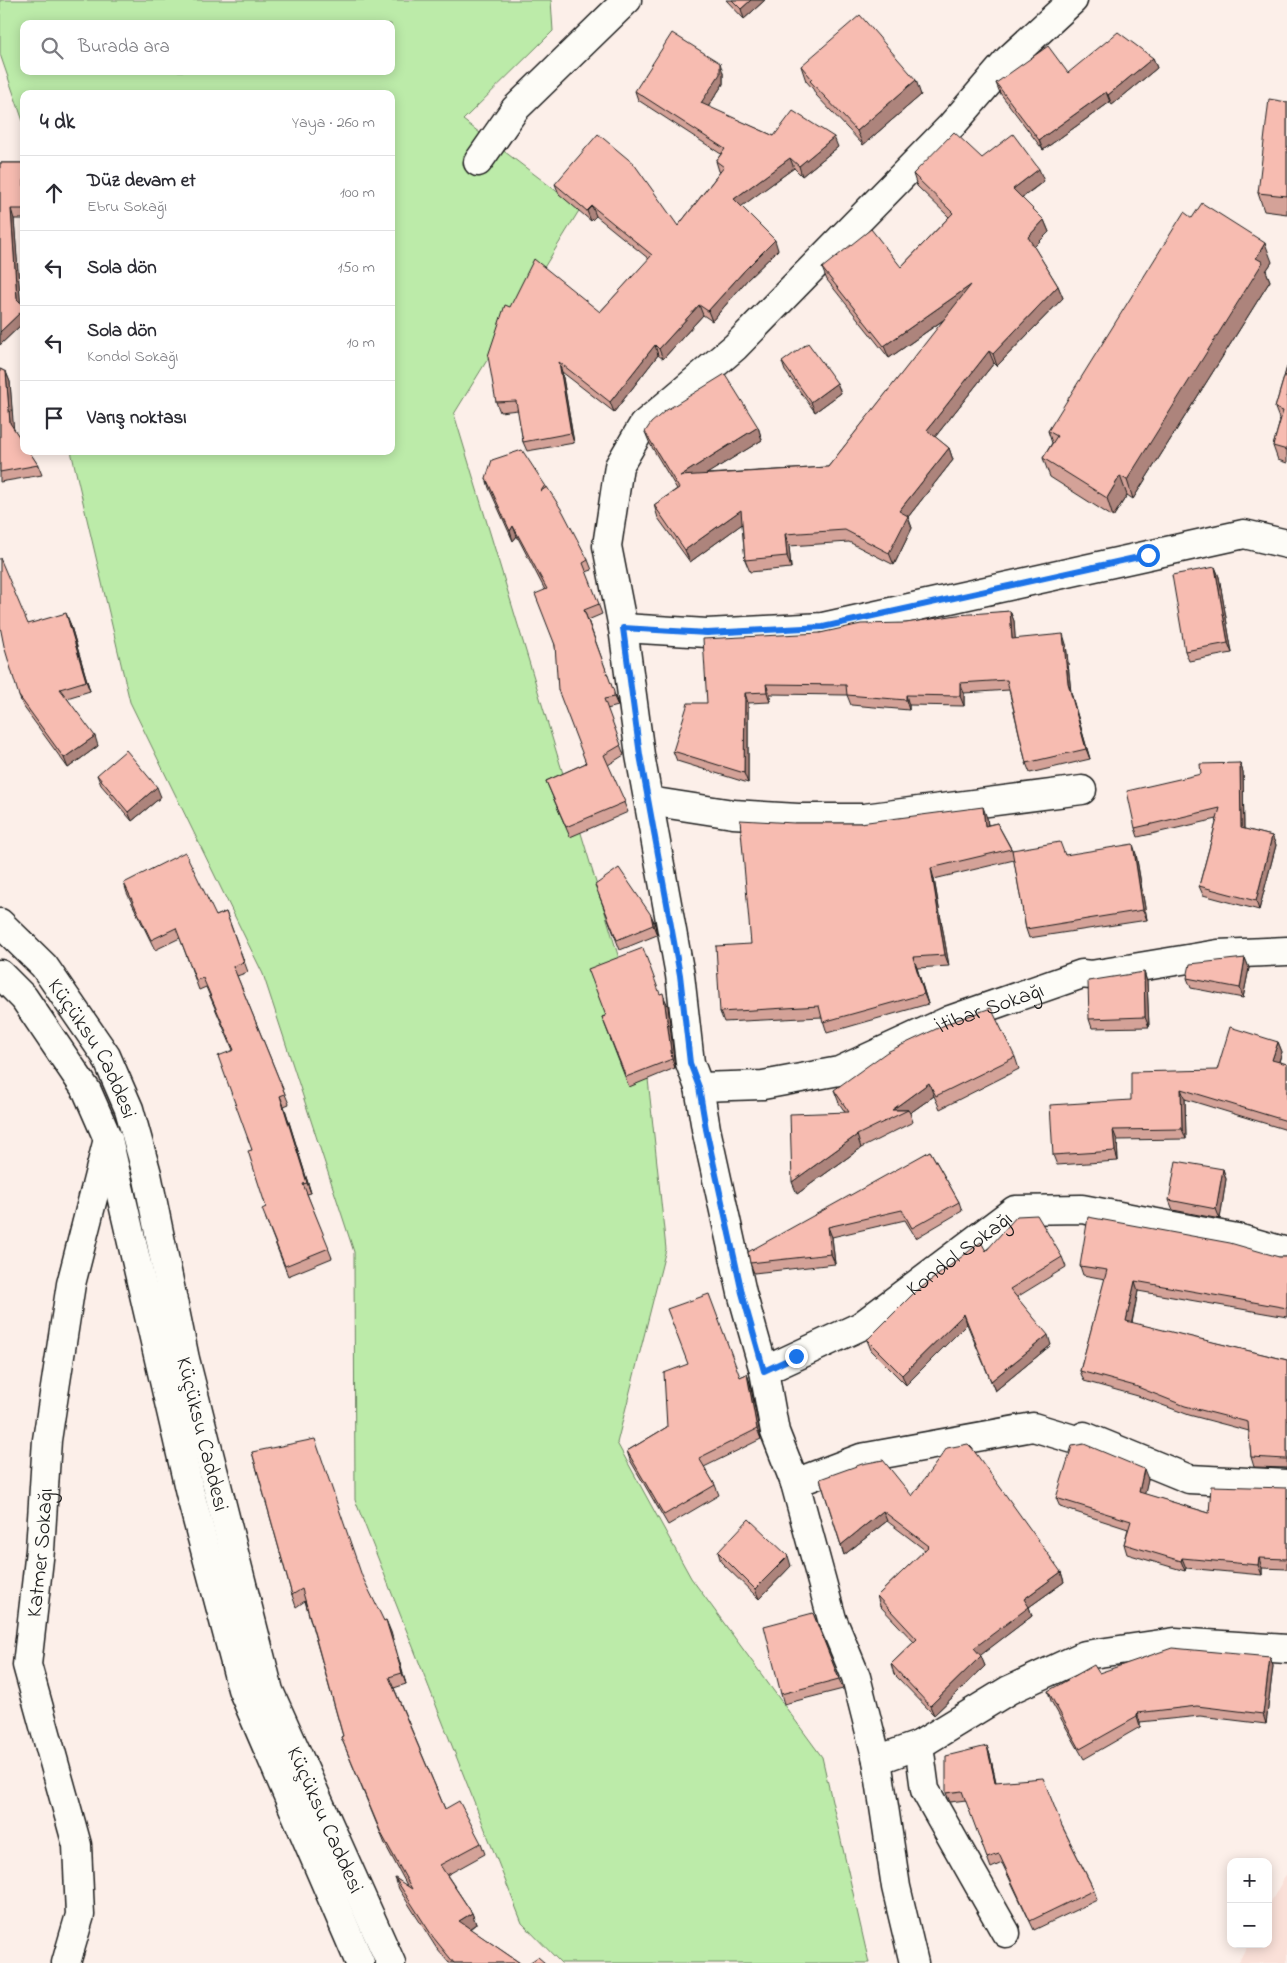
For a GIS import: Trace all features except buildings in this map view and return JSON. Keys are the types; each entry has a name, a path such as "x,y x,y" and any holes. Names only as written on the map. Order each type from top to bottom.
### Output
{"street":[{"path":"478,162 515,108 627,0"},
{"path":"914,1959 896,1887 877,1760 856,1677 832,1619 795,1483 774,1432 764,1371 742,1293 706,1129 699,1087 690,1063 680,975 649,801 623,628 607,546 619,466 643,425 735,346 952,125 1009,59 1073,0"},
{"path":"623,628 707,633 823,627 1244,534 1287,544"},
{"path":"649,801 734,814 798,818 864,818 1082,790"},
{"name":"Küçüksu Caddesi","path":"0,923 44,966 106,1056 129,1109 147,1174 185,1359 269,1691 391,1963"},
{"name":"İtibar Sokağı","path":"699,1087 763,1085 839,1072 950,1020 1082,974 1091,975 1218,954 1287,950"},
{"name":"Küçüksu Caddesi","path":"0,974 24,998 87,1091 108,1139 190,1493 242,1689 360,1963"},
{"name":"Katmer Sokağı","path":"66,1963 80,1916 77,1845 27,1665 40,1550 47,1440 72,1284 108,1139"},
{"name":"Kondol Sokağı","path":"764,1371 861,1326 1015,1210 1082,1209 1237,1238 1287,1252"},
{"path":"795,1483 861,1458 1033,1427 1080,1441 1084,1436 1189,1479 1287,1484"},
{"path":"877,1760 919,1745 1009,1690 1085,1655 1175,1642 1287,1649"},
{"path":"919,1745 925,1790 1006,1933"}],"shaded area":[{"path":"1287,1873 1287,1963 1238,1963 1246,1948 1272,1948 1272,1900"}],"green space":[{"path":"0,0 551,0 553,31 463,120 580,209 454,414 644,1041 666,1249 617,1443 691,1578 822,1757 869,1963 561,1963 522,1923 355,1500 354,1252 263,974 130,702 72,455 395,455 395,90 20,90 20,112 0,54"}],"route":[{"path":"796,1356 764,1371 742,1293 706,1129 699,1087 690,1063 680,975 640,755 623,628 707,633 823,627 912,609 995,588 1148,555"}]}
